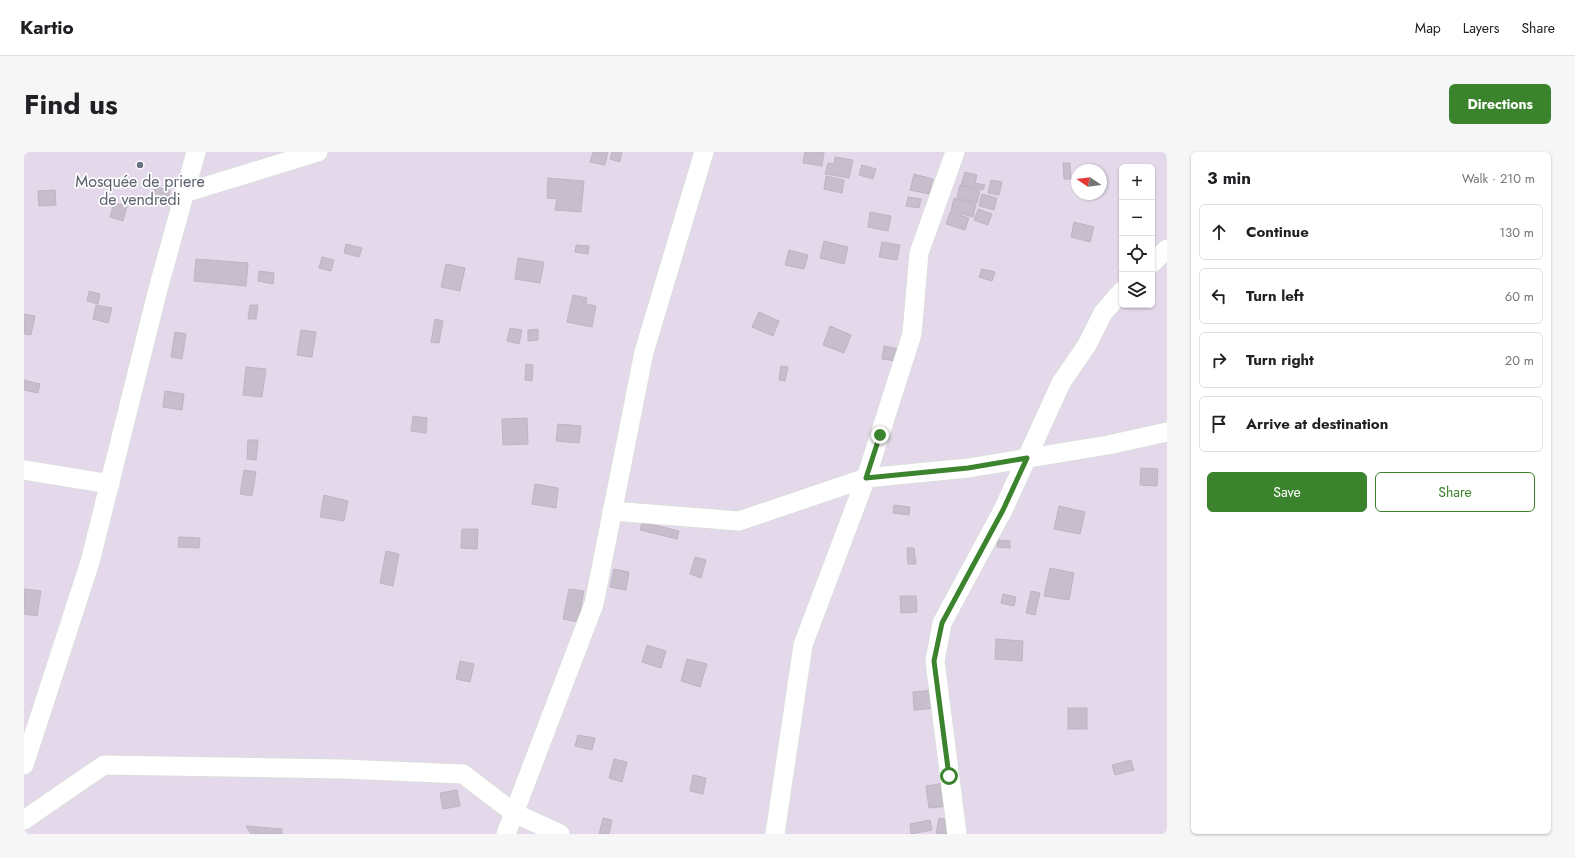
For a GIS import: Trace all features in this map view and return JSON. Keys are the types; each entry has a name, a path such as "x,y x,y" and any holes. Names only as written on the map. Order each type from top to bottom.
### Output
{"street":[{"path":"24,765 90,562 158,290 196,152"},
{"path":"184,193 318,152"},
{"path":"506,834 594,604 644,352 704,152"},
{"path":"775,834 803,645 866,478 912,334 919,253 955,152"},
{"path":"1155,260 1167,249"},
{"path":"957,834 934,661 942,623 1003,510 1061,384 1087,345 1103,313 1119,294"},
{"path":"612,511 739,521 866,478 968,468 1108,445 1167,432"},
{"path":"24,470 110,484"},
{"path":"24,820 104,765 342,769 463,774 514,813 560,834"}],"building":[{"path":"593,152 608,152 605,165 590,162"},
{"path":"612,152 622,152 620,162 610,159"},
{"path":"805,152 824,152 822,166 803,163"},
{"path":"835,157 853,160 849,178 825,174 828,163 834,164"},
{"path":"1063,163 1070,163 1071,179 1064,179"},
{"path":"862,165 876,169 873,179 859,175"},
{"path":"965,172 977,175 975,183 985,185 983,190 961,185"},
{"path":"914,174 933,179 929,194 910,190"},
{"path":"826,176 844,180 842,193 824,189"},
{"path":"548,178 584,181 581,212 555,210 557,199 547,198"},
{"path":"991,180 1002,182 999,195 988,193"},
{"path":"960,185 980,191 977,203 957,198"},
{"path":"155,187 170,190 167,206 152,203"},
{"path":"55,190 56,205 39,206 38,191"},
{"path":"982,194 997,198 994,210 979,206"},
{"path":"908,197 921,199 919,208 906,206"},
{"path":"954,198 976,204 973,217 951,211"},
{"path":"114,203 127,206 123,221 110,217"},
{"path":"978,209 992,214 988,225 974,220"},
{"path":"870,212 891,216 888,231 868,227"},
{"path":"950,212 969,218 965,230 946,224"},
{"path":"1074,222 1094,227 1090,242 1071,237"},
{"path":"824,241 848,247 844,264 820,258"},
{"path":"882,242 900,245 897,260 879,257"},
{"path":"346,244 362,248 359,257 344,253"},
{"path":"576,245 589,246 588,254 575,252"},
{"path":"789,250 808,255 804,269 785,265"},
{"path":"322,257 334,260 331,271 319,268"},
{"path":"518,258 544,262 540,283 515,279"},
{"path":"196,259 248,263 246,286 194,281"},
{"path":"446,264 465,268 460,291 441,287"},
{"path":"982,269 995,272 992,281 979,277"},
{"path":"259,271 274,273 273,284 258,281"},
{"path":"89,291 100,294 98,304 87,301"},
{"path":"573,295 587,298 586,304 596,306 592,327 567,322"},
{"path":"96,305 112,308 108,323 93,319"},
{"path":"250,305 258,305 256,319 248,319"},
{"path":"759,312 779,321 773,336 752,327"},
{"path":"24,314 35,316 31,335 24,334"},
{"path":"435,319 443,321 439,343 431,342"},
{"path":"830,326 851,335 844,353 823,345"},
{"path":"510,328 522,330 519,344 507,341"},
{"path":"538,329 538,340 528,341 528,330"},
{"path":"301,330 316,332 312,357 297,355"},
{"path":"175,332 186,334 182,359 171,357"},
{"path":"884,346 899,349 897,361 882,359"},
{"path":"526,364 533,365 532,381 525,380"},
{"path":"781,366 788,367 785,381 779,380"},
{"path":"246,367 266,369 262,397 243,395"},
{"path":"24,380 40,384 38,393 24,390"},
{"path":"165,391 184,394 182,410 163,407"},
{"path":"413,416 427,418 426,433 411,431"},
{"path":"527,418 528,444 503,445 502,419"},
{"path":"558,424 581,426 579,443 556,441"},
{"path":"248,440 258,440 256,460 247,459"},
{"path":"1141,468 1158,469 1157,486 1140,485"},
{"path":"244,470 256,472 252,496 240,494"},
{"path":"535,484 558,488 556,508 532,504"},
{"path":"324,495 348,501 344,521 320,517"},
{"path":"894,505 910,507 909,515 893,513"},
{"path":"1059,506 1085,512 1080,534 1054,529"},
{"path":"642,522 679,531 677,539 640,530"},
{"path":"462,529 478,529 477,549 461,548"},
{"path":"179,537 200,538 199,548 178,547"},
{"path":"998,540 1010,541 1010,548 997,547"},
{"path":"907,548 914,548 916,564 908,564"},
{"path":"386,551 399,554 393,586 380,583"},
{"path":"695,557 706,560 701,578 690,574"},
{"path":"1050,568 1074,573 1069,600 1044,596"},
{"path":"614,569 629,572 626,590 610,587"},
{"path":"24,589 41,591 37,616 24,614"},
{"path":"569,589 584,591 578,622 563,619"},
{"path":"1031,591 1040,593 1035,615 1026,613"},
{"path":"1003,594 1016,597 1014,606 1001,603"},
{"path":"900,596 916,596 917,612 901,613"},
{"path":"996,639 1023,641 1022,661 995,659"},
{"path":"647,645 666,651 661,668 642,662"},
{"path":"687,659 707,664 700,687 681,681"},
{"path":"460,661 474,664 470,682 456,679"},
{"path":"935,690 937,708 914,710 913,692"},
{"path":"1068,708 1087,708 1087,729 1068,729"},
{"path":"578,735 595,738 592,750 575,746"},
{"path":"614,759 627,762 622,782 609,778"},
{"path":"1131,760 1134,770 1115,775 1112,765"},
{"path":"693,775 706,778 703,794 690,791"},
{"path":"945,783 948,806 929,808 926,786"},
{"path":"457,790 460,806 443,809 440,793"},
{"path":"603,818 612,820 609,834 599,834"},
{"path":"939,818 955,821 952,834 936,833"},
{"path":"930,820 932,830 911,834 910,824"},
{"path":"246,826 282,829 282,834 251,834"}],"place":[{"name":"Mosquée de priere de vendredi","path":"140,165"}],"route":[{"path":"880,435 866,478 968,468 1027,458 1003,510 942,623 934,661 949,776"}]}
